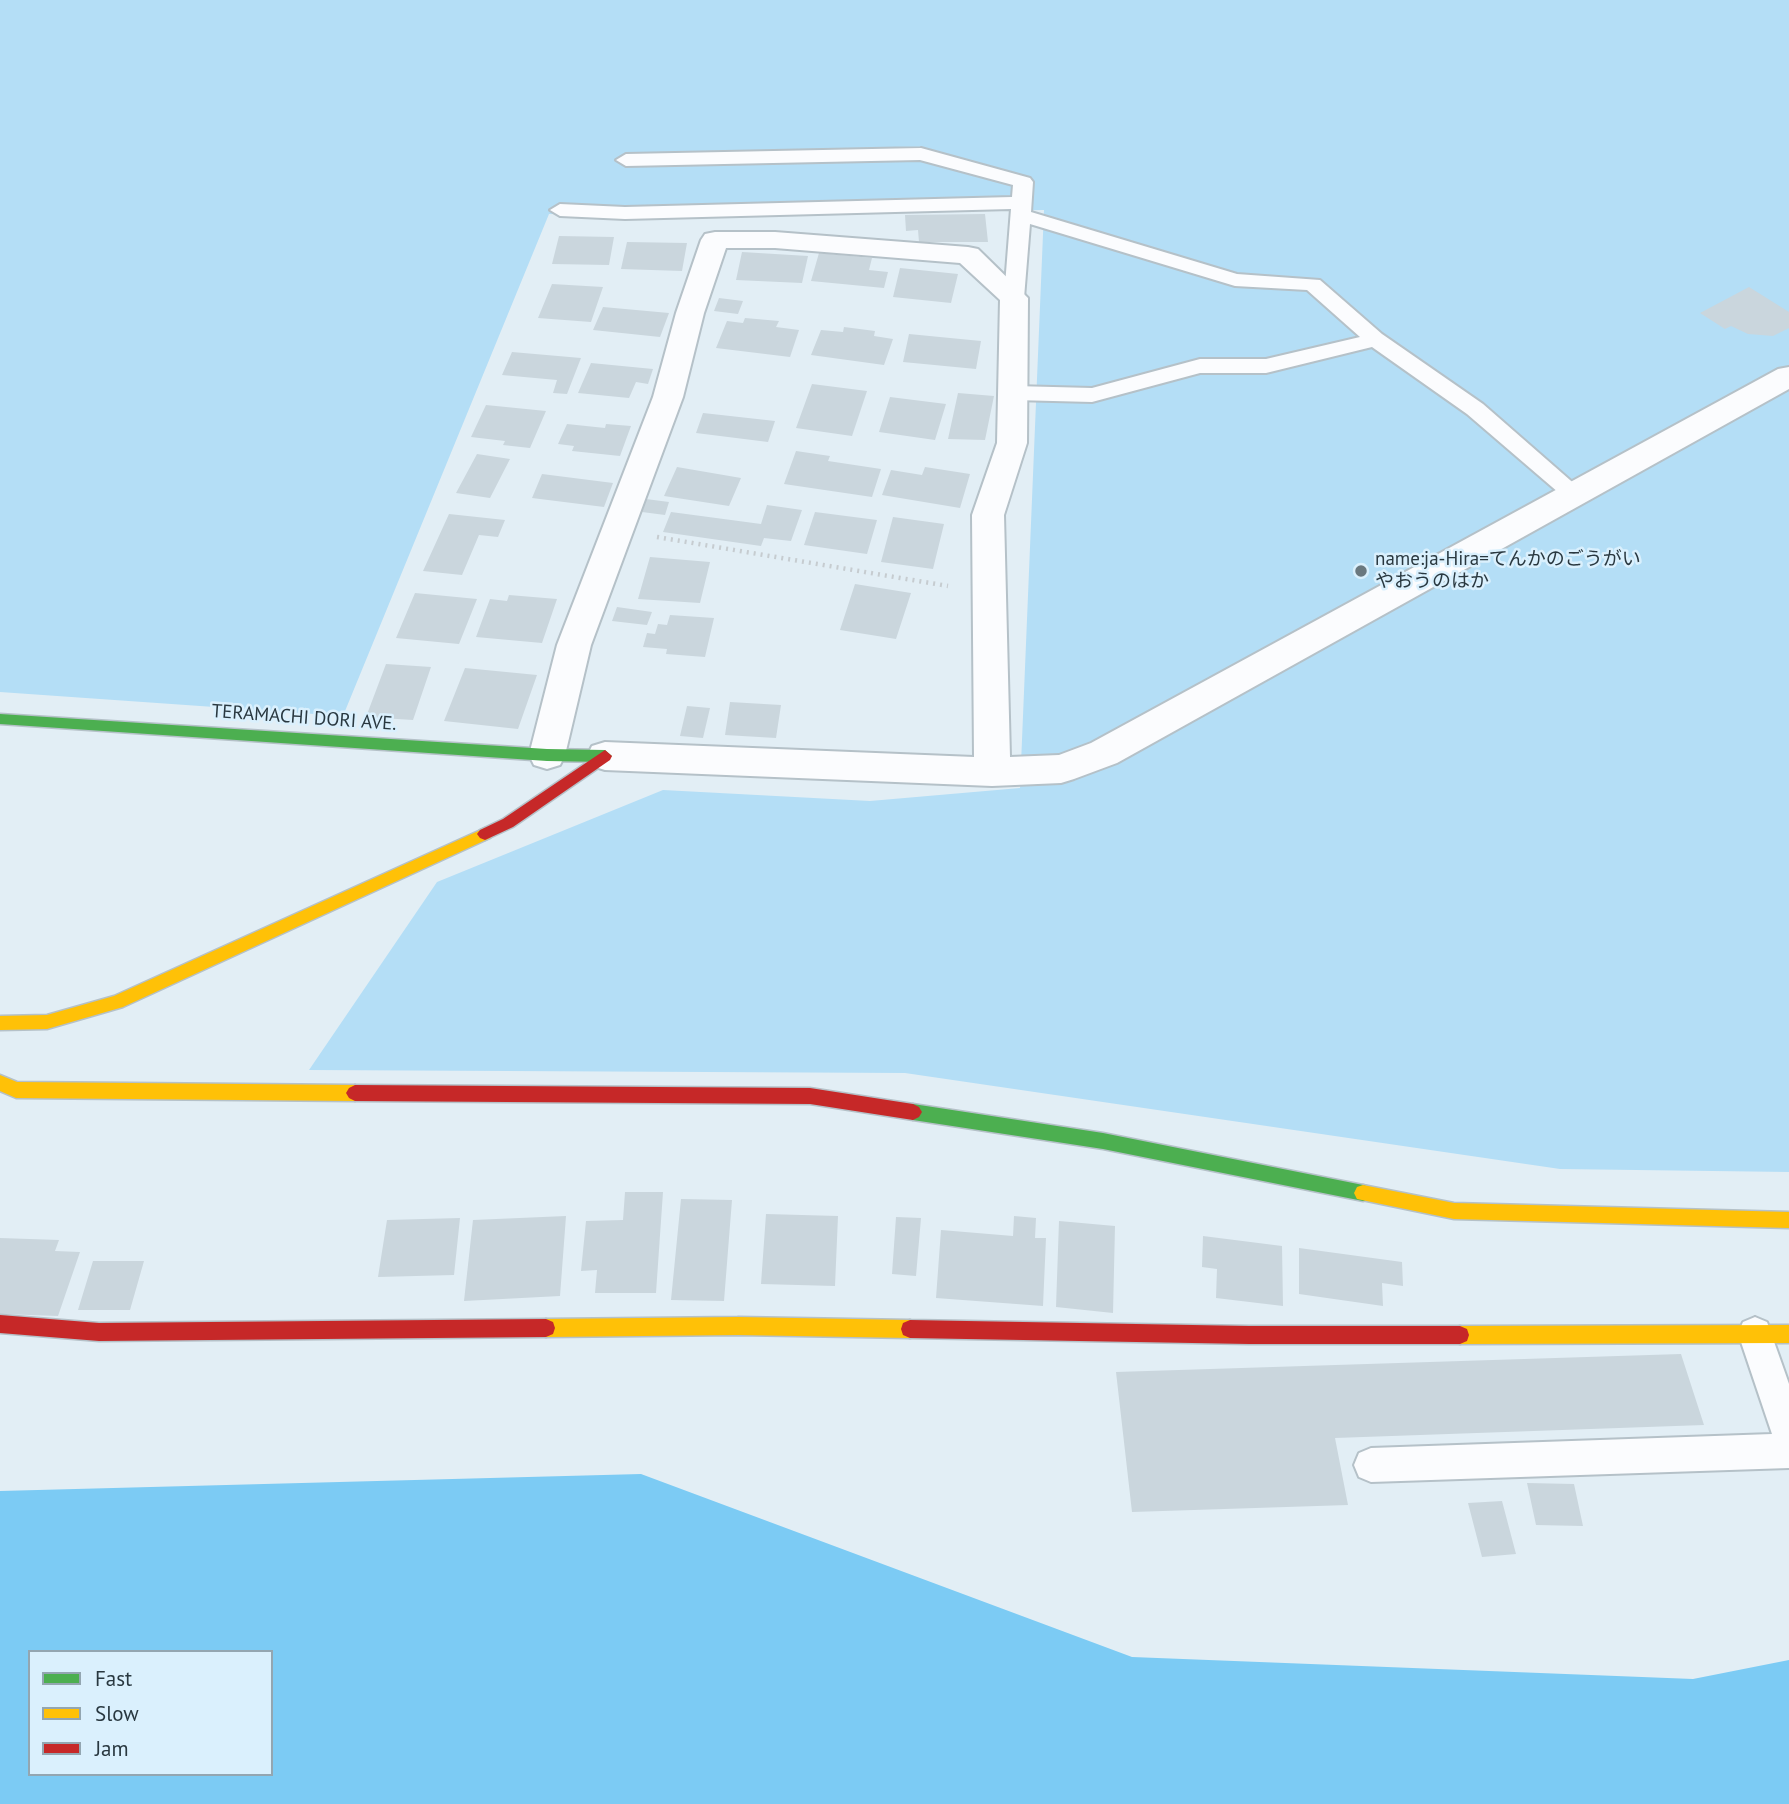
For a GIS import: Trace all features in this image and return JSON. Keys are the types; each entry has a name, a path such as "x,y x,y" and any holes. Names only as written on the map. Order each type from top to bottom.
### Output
{"street":[{"path":"547,755 574,645 668,397 690,313 715,240 775,240 968,255 1014,298 1012,443 988,515 992,772"},
{"path":"0,1023 47,1022 117,1002 508,823 605,756 992,772 1061,769 1104,753 1789,376"},
{"name":"TERAMACHI DORI AVE.","path":"0,719 547,755 605,756"},
{"path":"0,1083 16,1090 810,1096 1103,1140 1454,1211 1789,1220"},
{"path":"0,1324 99,1332 738,1326 1249,1335 1789,1334"}],"lane":[{"path":"626,160 921,154 1023,182 1014,298"},
{"path":"560,210 625,213 1021,209 1235,280 1313,284 1374,339 1475,409 1574,494"},
{"path":"1014,393 1092,395 1200,366 1266,366 1315,356 1374,339"},
{"path":"1755,1333 1789,1435"},
{"path":"1371,1465 1789,1451"}],"path":[{"path":"618,530 988,592"}],"shaded area":[{"path":"0,0 1789,0 1789,1172 1560,1169 905,1073 309,1070 437,882 663,790 870,801 1020,788 1044,210 633,216 549,214 343,716 0,692"}],"water":[{"path":"641,1474 1132,1657 1693,1679 1789,1660 1789,1804 0,1804 0,1491"}],"building":[{"path":"985,214 988,242 919,242 918,230 906,231 905,215"},
{"path":"559,236 614,237 609,265 552,264"},
{"path":"627,242 687,243 682,271 621,269"},
{"path":"742,252 808,256 802,283 736,280"},
{"path":"819,253 872,258 869,270 888,272 884,288 811,281"},
{"path":"900,268 958,274 951,303 893,297"},
{"path":"552,284 603,287 591,322 538,318"},
{"path":"1749,287 1789,312 1789,328 1773,336 1748,334 1731,326 1725,329 1700,313"},
{"path":"719,298 743,301 738,314 714,311"},
{"path":"603,307 669,313 660,337 593,330"},
{"path":"745,318 779,321 776,327 799,330 790,357 716,348 727,321 743,323"},
{"path":"844,327 875,331 874,336 893,339 884,365 811,355 821,330 843,332"},
{"path":"909,334 981,341 976,369 903,362"},
{"path":"512,352 581,358 567,394 553,393 557,380 502,375"},
{"path":"591,363 653,369 648,384 636,382 629,398 578,393"},
{"path":"812,384 867,391 852,436 796,428"},
{"path":"958,393 994,396 985,440 948,439"},
{"path":"890,397 946,404 935,440 879,432"},
{"path":"486,405 546,411 530,448 503,445 505,441 471,437"},
{"path":"703,413 775,421 768,442 696,433"},
{"path":"567,424 605,428 606,424 631,426 620,456 572,451 574,446 558,444"},
{"path":"796,451 830,456 828,461 881,469 872,497 784,484"},
{"path":"477,454 510,459 490,498 456,493"},
{"path":"677,467 741,478 729,506 664,496"},
{"path":"925,467 970,474 960,508 882,495 891,470 922,475"},
{"path":"542,474 613,483 604,507 532,498"},
{"path":"646,499 669,502 665,515 642,512"},
{"path":"767,505 802,510 791,541 764,538 761,546 663,532 671,512 761,524"},
{"path":"815,512 877,520 867,554 804,545"},
{"path":"449,514 505,520 498,537 479,535 462,575 423,571"},
{"path":"893,517 944,524 933,569 881,562"},
{"path":"650,557 710,562 700,603 638,599"},
{"path":"855,584 911,593 896,639 840,630"},
{"path":"415,593 477,599 459,644 396,638"},
{"path":"509,595 557,599 542,643 476,637 490,599 507,601"},
{"path":"617,607 652,612 647,625 612,621"},
{"path":"670,615 714,618 705,657 666,654 667,649 643,647 647,633 655,634 658,624 667,625"},
{"path":"386,664 431,667 413,720 366,717"},
{"path":"465,668 537,675 518,729 444,721"},
{"path":"730,702 781,705 776,738 725,735"},
{"path":"687,706 710,708 703,738 680,736"},
{"path":"625,1192 663,1192 656,1293 595,1293 597,1270 581,1271 586,1221 623,1220"},
{"path":"681,1199 732,1200 724,1301 671,1300"},
{"path":"766,1214 838,1216 835,1286 761,1284"},
{"path":"566,1216 560,1296 464,1301 473,1220"},
{"path":"1014,1216 1036,1218 1035,1238 1046,1238 1043,1306 936,1298 941,1230 1013,1236"},
{"path":"896,1217 921,1218 916,1276 892,1274"},
{"path":"460,1218 454,1275 378,1277 387,1220"},
{"path":"1059,1221 1115,1226 1113,1313 1056,1307"},
{"path":"1203,1236 1282,1246 1283,1306 1216,1298 1217,1269 1202,1267"},
{"path":"0,1238 59,1240 55,1251 80,1252 58,1316 0,1314"},
{"path":"1299,1248 1402,1262 1403,1286 1382,1283 1383,1306 1299,1294"},
{"path":"93,1261 144,1261 130,1310 78,1310"},
{"path":"1681,1354 1704,1425 1335,1438 1348,1505 1132,1512 1116,1372"},
{"path":"1527,1483 1574,1484 1583,1526 1536,1525"},
{"path":"1502,1501 1516,1554 1482,1557 1468,1503"}],"traffic: fast":[{"path":"0,719 547,755 605,756"},
{"path":"913,1112 1103,1141 1363,1193"}],"traffic: slow":[{"path":"0,1023 47,1022 117,1002 485,834"},
{"path":"0,1083 16,1090 355,1093"},
{"path":"1363,1193 1454,1211 1789,1220"},
{"path":"546,1328 738,1326 910,1329"},
{"path":"1460,1335 1789,1334"}],"traffic: jam":[{"path":"485,834 508,823 605,756"},
{"path":"355,1093 810,1096 913,1112"},
{"path":"0,1324 99,1332 546,1328"},
{"path":"910,1329 1249,1335 1460,1335"}],"place":[{"name":"name:ja-Hira=てんかのごうがい やおうのはか","path":"1361,571"}]}
